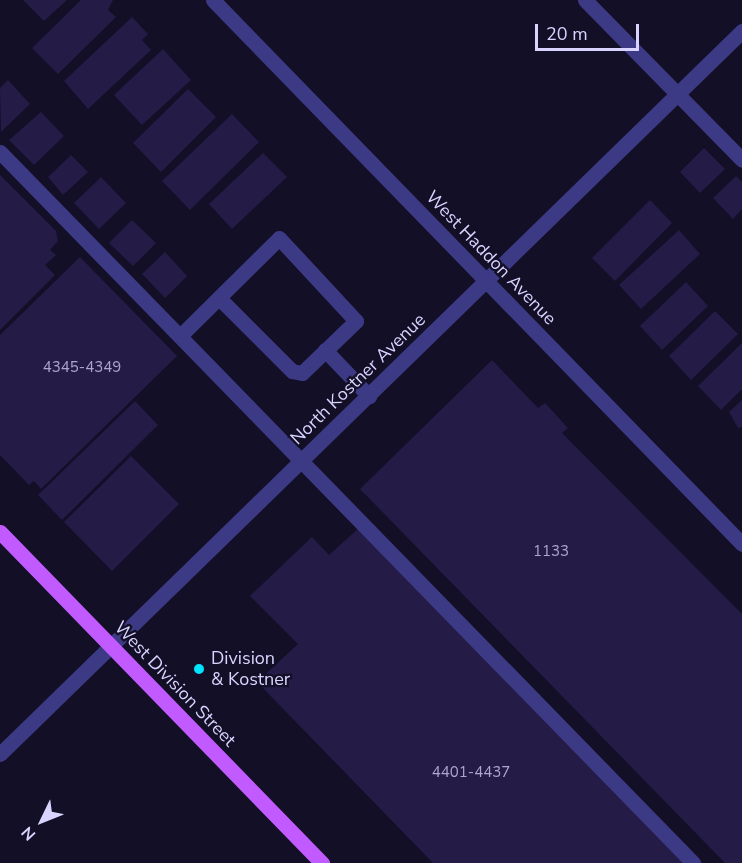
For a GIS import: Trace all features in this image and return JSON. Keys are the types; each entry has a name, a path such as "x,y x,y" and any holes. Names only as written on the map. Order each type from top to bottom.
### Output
{"main road":[{"name":"West Division Street","path":"0,532 322,863"}],"street":[{"name":"West Haddon Avenue","path":"213,0 742,544"},
{"path":"585,0 742,160"},
{"name":"North Kostner Avenue","path":"0,754 742,31"},
{"path":"0,152 693,863"},
{"path":"180,336 279,238 356,321 302,373 292,371 219,298"},
{"path":"326,350 369,396"}],"building":[{"path":"23,0 67,0 44,21"},
{"path":"81,0 113,0 108,10 116,17 58,74 32,48"},
{"path":"132,17 148,34 142,40 151,50 88,109 64,81"},
{"path":"163,49 191,80 142,125 114,95"},
{"path":"8,80 30,104 1,132 0,88"},
{"path":"188,89 216,117 161,172 133,143"},
{"path":"41,112 64,136 34,165 9,140"},
{"path":"232,114 259,142 190,210 162,181"},
{"path":"704,148 725,169 700,193 680,172"},
{"path":"263,153 287,177 232,229 209,204"},
{"path":"71,155 88,172 63,195 48,177"},
{"path":"0,175 56,231 58,241 50,250 56,255 45,265 55,275 0,330"},
{"path":"736,176 742,182 742,209 733,219 713,198"},
{"path":"101,177 126,203 99,229 74,203"},
{"path":"650,200 672,223 615,281 592,258"},
{"path":"132,220 156,243 133,266 109,243"},
{"path":"679,230 700,254 641,309 619,285"},
{"path":"165,252 187,276 165,298 142,274"},
{"path":"80,257 177,356 41,489 34,481 29,485 0,455 0,335"},
{"path":"686,282 708,306 662,350 640,326"},
{"path":"715,311 738,334 691,380 669,356"},
{"path":"742,343 742,389 721,410 698,386"},
{"path":"492,360 538,408 545,403 568,428 562,433 742,614 742,863 725,863 360,489"},
{"path":"742,400 742,427 738,428 729,412"},
{"path":"135,401 158,425 62,520 38,495"},
{"path":"131,456 179,504 112,571 64,522"},
{"path":"360,527 685,863 433,863 257,682 298,644 250,596 312,537 329,555"}],"place":[{"name":"Division & Kostner","path":"199,669"}]}
